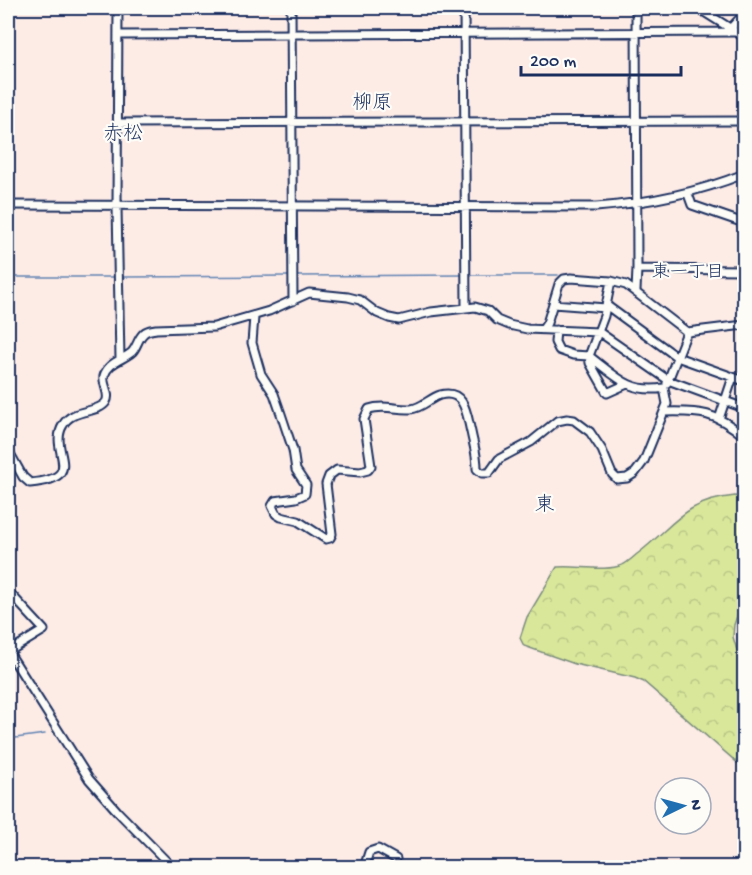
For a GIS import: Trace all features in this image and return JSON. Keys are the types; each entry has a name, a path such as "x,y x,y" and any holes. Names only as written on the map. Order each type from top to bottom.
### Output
{"street":[{"path":"118,8 117,207 120,359"},
{"path":"291,8 293,301"},
{"path":"465,8 466,308"},
{"path":"636,8 638,120 636,291"},
{"path":"698,8 744,37"},
{"path":"732,31 744,14"},
{"path":"118,35 636,34 732,31"},
{"path":"117,123 744,121"},
{"path":"8,206 596,207 636,204 688,194 744,174"},
{"path":"688,194 692,205 744,223"},
{"path":"637,269 744,270"},
{"path":"543,330 559,284 564,279 611,281 626,285 687,332 744,325"},
{"path":"611,281 590,363 607,393 627,384"},
{"path":"8,450 23,477 30,483 45,482 60,474 63,455 59,446 59,433 64,422 70,416 102,406 108,396 104,381 108,369 132,352 141,335 147,330 214,327 254,316 309,293 360,300 389,318 399,320 431,312 475,307 488,311 497,320 509,325 543,330 599,332 666,384 744,408"},
{"path":"553,304 606,307 677,357 744,381"},
{"path":"254,316 252,343 261,374 274,394 293,450 296,470 306,485 305,494 296,498 275,501 272,506 273,510 281,518 298,521 326,539 332,534 326,484 329,476 337,470 360,472 368,470 371,466 364,419 369,410 376,407 388,406 409,410 418,408 440,395 450,394 460,400 467,409 477,452 477,469 482,473 489,473 499,459 531,442 557,421 574,420 590,432 602,450 612,474 617,478 627,478 635,473 644,461 664,412 667,399 666,384 687,332"},
{"path":"556,330 555,342 559,350 573,355 590,356 627,384 641,389 666,384"},
{"path":"719,419 733,377"},
{"path":"664,412 694,411 730,424 744,436"},
{"path":"8,591 44,630 8,652 88,779 173,867"},
{"path":"364,867 369,852 378,849 396,859"}],"green space":[{"path":"735,496 744,498 744,596 734,625 733,637 737,650 744,656 744,767 644,682 575,664 524,646 520,638 527,617 557,567 608,568 622,565 693,508"}],"waterway":[{"path":"295,276 464,275"},
{"path":"469,275 558,275"},
{"path":"121,277 290,276"},
{"path":"8,277 116,277"},
{"path":"8,739 45,734"}],"district":[{"name":"柳原","path":"372,104"},
{"name":"赤松","path":"123,135"},
{"name":"東一丁目","path":"688,273"},
{"name":"東","path":"545,506"}]}
